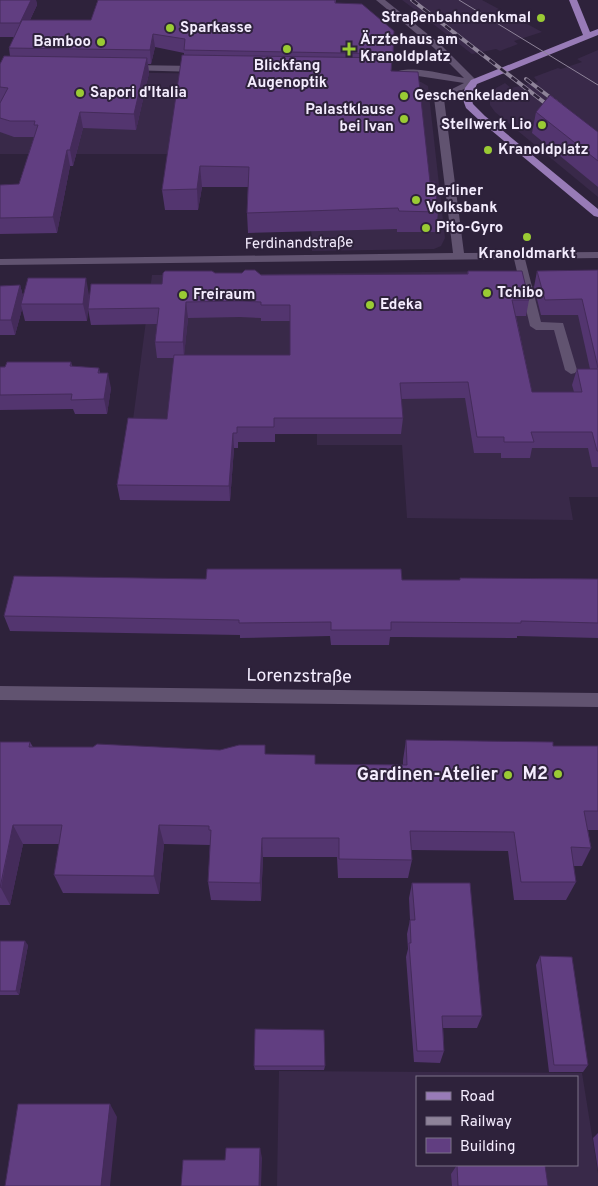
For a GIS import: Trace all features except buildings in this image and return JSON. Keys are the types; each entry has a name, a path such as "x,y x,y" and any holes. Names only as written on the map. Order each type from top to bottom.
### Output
{"main road":[{"path":"573,0 587,36"},
{"path":"598,32 474,82 468,88 466,95 467,104 598,214"}],"street":[{"path":"380,0 437,46 442,53 474,82"},
{"path":"121,68 204,69"},
{"path":"392,73 418,73 474,82"},
{"path":"459,257 439,98 474,82"},
{"name":"Ferdinandstraße","path":"0,262 598,255"},
{"path":"519,256 536,326 559,326 571,370"},
{"name":"Lorenzstraße","path":"0,694 598,700"}],"shaded area":[{"path":"402,0 482,0 542,32 514,41 518,44 500,51 496,49 472,54 424,17 421,17 419,15 421,14"},
{"path":"598,50 598,197 495,112 490,105 490,98 496,88 505,83 511,88 538,82 534,77 582,62 577,59"},
{"path":"0,71 318,75 421,82 428,86 445,238 441,246 434,249 312,251 308,154 0,154"},
{"path":"517,271 520,286 598,285 598,497 569,497 573,520 407,518 402,445 317,445 317,434 131,435 152,275"},
{"path":"279,1071 582,1073 598,1173 598,1186 277,1186"}],"tram line":[{"path":"459,0 598,85"}],"railway":[{"path":"412,0 554,110"},
{"path":"526,79 560,105"}],"place":[{"name":"Straßenbahndenkmal","path":"541,18"},
{"name":"Sparkasse","path":"170,28"},
{"name":"Bamboo","path":"101,42"},
{"name":"Blickfang Augenoptik","path":"287,49"},
{"name":"Ärztehaus am Kranoldplatz","path":"349,49"},
{"name":"Sapori d'Italia","path":"80,93"},
{"name":"Geschenkeladen","path":"404,96"},
{"name":"Palastklause bei Ivan","path":"404,119"},
{"name":"Stellwerk Lio","path":"542,125"},
{"name":"Kranoldplatz","path":"488,150"},
{"name":"Berliner Volksbank","path":"416,200"},
{"name":"Pito-Gyro","path":"426,228"},
{"name":"Kranoldmarkt","path":"527,237"},
{"name":"Tchibo","path":"487,293"},
{"name":"Freiraum","path":"183,295"},
{"name":"Edeka","path":"370,305"},
{"name":"M2","path":"558,774"},
{"name":"Gardinen-Atelier","path":"508,775"}]}
